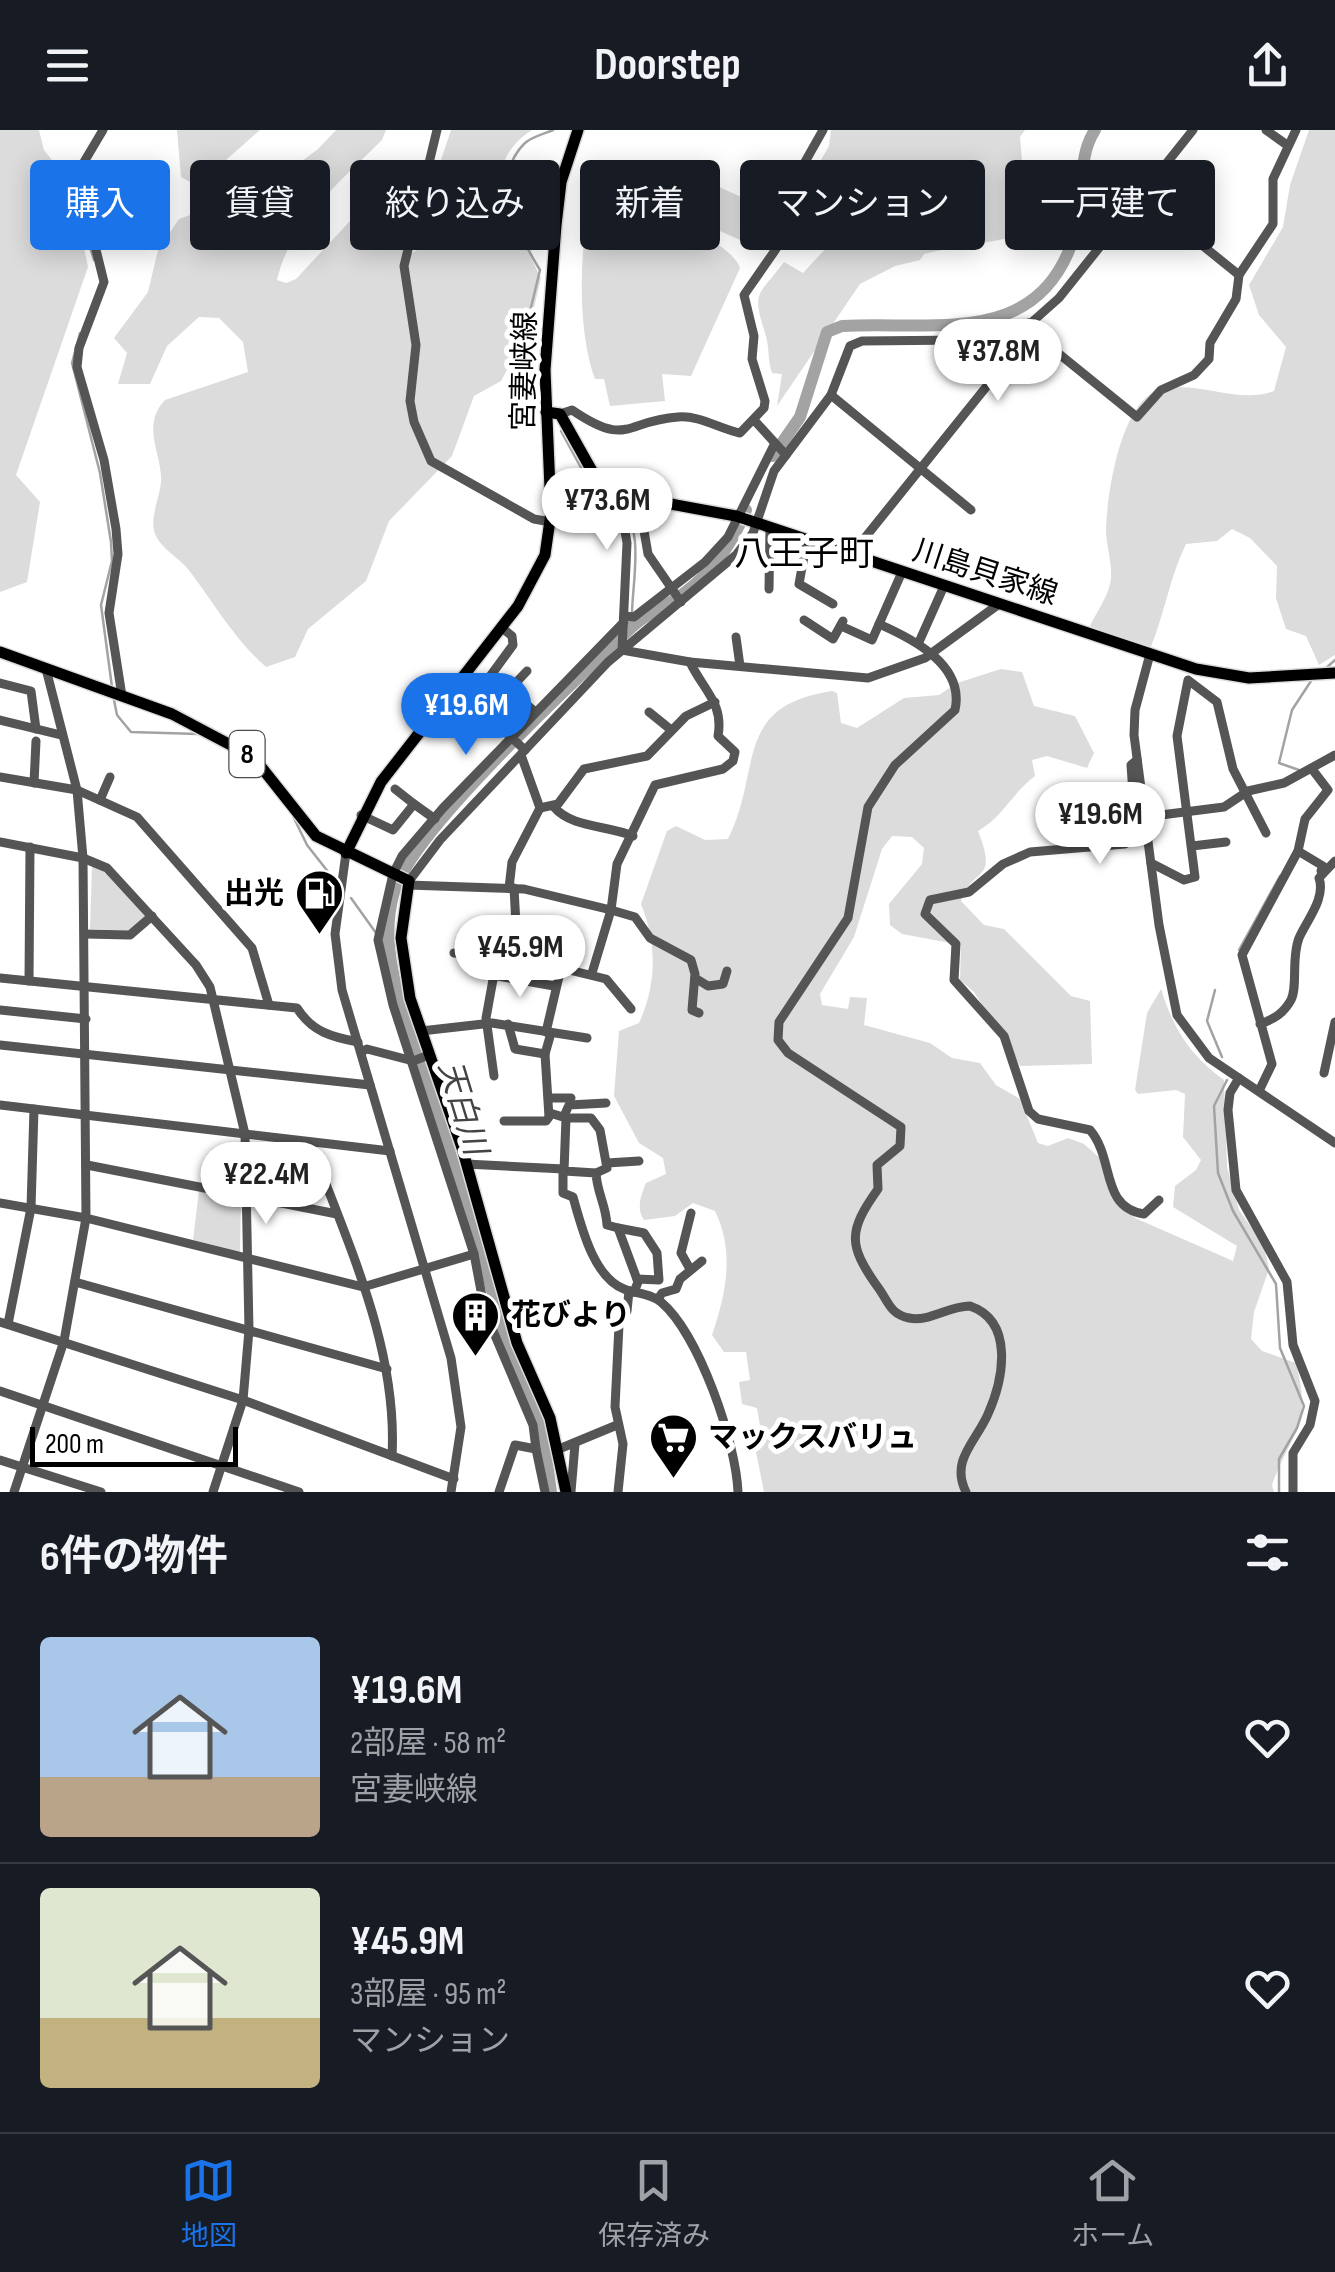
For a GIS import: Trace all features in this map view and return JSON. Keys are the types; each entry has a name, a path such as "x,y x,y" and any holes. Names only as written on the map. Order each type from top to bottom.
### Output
{"main road":[{"name":"宮妻峡線","path":"346,854 361,816 395,762 502,628 542,565 551,522 545,370 558,204 578,130"},
{"path":"546,412 560,414 601,486"},
{"name":"川島貝家線","path":"601,486 622,495 736,516 1150,654 1238,677 1334,673"},
{"name":"8","path":"0,652 185,720 249,756 307,827 346,854 409,883"},
{"path":"409,883 401,950 421,1031 466,1164 517,1343 559,1449 568,1492"}],"street":[{"path":"104,130 84,162 79,181 104,282 79,348 77,366 104,460 117,540 109,613 115,693"},
{"path":"437,130 404,266 416,346 410,400 416,430 432,461 534,519 551,522"},
{"path":"560,414 572,410 605,430 626,433 677,416 740,433 754,420 765,402 753,367 754,336 744,295 776,249 788,192 823,130"},
{"path":"1169,160 1193,130"},
{"path":"1266,130 1287,145"},
{"path":"1032,327 1137,418 1161,390 1194,374 1209,359 1210,344 1236,299 1239,275 1273,224 1272,183 1296,130"},
{"path":"851,555 1097,250"},
{"path":"1208,250 1239,275"},
{"path":"409,883 440,840 622,650 732,559 757,523 771,476 832,395 846,352 854,342 964,340 1032,327"},
{"path":"832,395 971,510"},
{"path":"754,420 786,455"},
{"path":"544,1492 532,1425 484,1312 474,1254 393,1005 380,936 394,874 435,819 627,618 714,554 728,537 774,445"},
{"path":"601,486 624,525 627,618 622,650"},
{"path":"622,495 643,524 648,554 680,602"},
{"path":"769,590 770,528"},
{"path":"807,540 799,584 833,604"},
{"path":"804,620 833,639 842,624 872,640 902,572"},
{"path":"919,642 944,586"},
{"path":"622,650 690,662 868,678 932,653 999,604"},
{"path":"880,624 919,642 932,653 956,692 955,710 895,765 868,807 848,918 777,1031 788,1054 901,1127 900,1146 877,1165 878,1189 868,1200 854,1238 859,1263 888,1306 897,1314 920,1319 956,1306 970,1306 994,1319 1000,1331 995,1394 960,1466 966,1492"},
{"path":"494,1076 488,1023 492,976 516,925 512,862 540,808 523,751 472,701 512,646 512,636 502,628"},
{"path":"736,638 746,667"},
{"path":"1150,654 1135,710 1137,760 1167,975 1177,1015 1198,1048 1335,1143"},
{"path":"746,667 762,656"},
{"path":"592,972 611,910 617,864 658,783 723,769 734,761 735,752 718,736 722,717 690,662"},
{"path":"14,1492 64,1341 86,1218 84,858 77,790 46,669"},
{"path":"486,714 528,672"},
{"path":"1151,863 1184,880 1195,877 1177,725 1188,680 1217,702 1233,769 1248,791 1266,833"},
{"path":"0,682 52,697"},
{"path":"510,690 536,712"},
{"path":"31,692 36,729"},
{"path":"554,807 584,769 647,756 670,729 715,702"},
{"path":"650,712 670,729"},
{"path":"0,720 62,735"},
{"path":"34,783 36,741"},
{"path":"1145,817 1224,806 1248,791 1274,787 1309,771 1335,755"},
{"path":"1137,760 1130,764 1135,823 1125,844 1022,854 979,880 968,892 930,900 926,914 956,944 954,980 1004,1036 1028,1111 1038,1119 1090,1130 1104,1150 1113,1196 1121,1206 1144,1214 1158,1200"},
{"path":"1259,1090 1272,1064 1242,953 1298,852 1305,819 1331,792 1309,771"},
{"path":"0,777 77,790 136,816 252,948 269,1005"},
{"path":"100,800 110,777"},
{"path":"395,788 435,819"},
{"path":"361,816 393,830 414,804"},
{"path":"540,808 554,807 576,823 598,823 632,836"},
{"path":"0,842 84,858 116,876 202,972 213,1000 245,1134 249,1330 243,1400 213,1492"},
{"path":"1192,846 1226,842"},
{"path":"29,981 30,847"},
{"path":"1260,1024 1278,1018 1293,996 1292,962 1321,890 1323,866 1298,852"},
{"path":"346,854 335,934 342,990 456,1385 460,1428 451,1492"},
{"path":"1319,878 1335,861"},
{"path":"409,883 511,888 634,916 650,938 691,960 695,978 692,1010 699,1012"},
{"path":"85,934 130,935 152,916"},
{"path":"454,953 498,958"},
{"path":"504,1121 546,1122 550,1114 545,1054 554,986 561,968 592,972 612,982 631,1009"},
{"path":"695,978 708,986 723,984 727,971"},
{"path":"492,976 554,986"},
{"path":"0,978 297,1008 306,1022 324,1034 360,1047 413,1061 429,1054"},
{"path":"0,1010 86,1019"},
{"path":"1324,1074 1335,1022"},
{"path":"421,1031 488,1023 587,1038"},
{"path":"508,1024 514,1049 545,1054"},
{"path":"0,1045 370,1086"},
{"path":"548,1072 564,1070"},
{"path":"1239,1078 1230,1094 1228,1110 1236,1190 1287,1282 1293,1345 1315,1401 1310,1425 1293,1453 1293,1492"},
{"path":"550,1098 571,1098"},
{"path":"606,1103 569,1106 565,1117 562,1190 573,1196 596,1258 617,1286 658,1299 684,1332 714,1390 738,1492"},
{"path":"0,1105 390,1151"},
{"path":"34,1109 31,1208 4,1323 243,1400 454,1480"},
{"path":"466,1164 606,1170 594,1119 550,1114"},
{"path":"310,1142 363,1287 387,1368 395,1408 392,1456"},
{"path":"607,1164 639,1161"},
{"path":"87,1165 336,1214"},
{"path":"596,1172 599,1193 607,1204 606,1224 644,1233 657,1253 660,1279 637,1279"},
{"path":"0,1202 86,1218 363,1287 474,1254"},
{"path":"690,1269 681,1253 691,1213"},
{"path":"618,1228 637,1279 619,1325 617,1424 623,1444 618,1492"},
{"path":"658,1299 662,1292 676,1289 690,1269 702,1261"},
{"path":"75,1282 387,1368"},
{"path":"0,1391 299,1492"},
{"path":"559,1449 617,1424"},
{"path":"500,1492 515,1444 536,1448"},
{"path":"568,1492 575,1444"},
{"path":"0,1460 76,1488 102,1492"}],"shaded area":[{"path":"0,130 39,130 44,150 52,160 30,160 30,250 85,250 88,267 16,475 40,502 27,582 0,592"},
{"path":"177,130 260,130 226,160 190,160 190,182 181,177"},
{"path":"336,130 386,130 382,140 362,160 350,160 350,171 330,192 330,160 303,160"},
{"path":"451,130 532,130 506,160 441,160"},
{"path":"831,130 1025,130 1020,137 1022,160 1005,160 1005,238 985,242 985,160 821,160 829,146"},
{"path":"1309,130 1335,130 1335,655 1319,665 1306,636 1286,629 1276,598 1277,566 1250,538 1232,529 1217,541 1186,544 1150,649 1090,626 1111,578 1106,530 1118,452 1134,412 1159,390 1188,387 1245,395 1274,391 1286,347 1259,315 1249,285 1283,227 1290,185"},
{"path":"720,187 740,196 740,240 720,231"},
{"path":"190,215 190,250 288,250 277,280 286,283 296,279 323,250 330,250 330,242 350,221 350,250 405,250 410,254 417,250 528,250 541,278 529,329 501,381 474,396 452,456 389,521 366,581 308,629 295,657 266,667 234,632 188,569 159,541 153,523 161,482 153,431 158,410 165,400 248,372 243,342 219,318 199,317 167,346 150,384 118,384 127,353 114,338 148,292 158,250 170,250 170,232 179,219"},
{"path":"720,246 740,268 691,376 662,374 665,401 610,406 604,379 595,379 589,358 582,309 583,250 720,250"},
{"path":"824,250 941,250 895,266 860,284 777,406 782,374 772,373 758,301 784,262 803,273"},
{"path":"1001,669 1022,672 1034,706 1075,716 1094,753 1087,768 1047,756 1032,760 1035,776 978,831 985,867 961,901 984,925 1004,929 1071,996 1090,1001 1092,1064 1020,1066 974,992 960,980 961,945 902,934 890,925 889,904 922,864 924,848 912,837 892,836 882,849 854,937 820,994 822,1005 848,1009 850,997 867,998 864,1025 930,1043 952,1058 980,1063 996,1085 1020,1099 1038,1143 1048,1146 1068,1138 1084,1144 1110,1167 1116,1203 1135,1218 1233,1261 1237,1246 1173,1207 1175,1186 1196,1170 1201,1160 1183,1137 1185,1094 1176,1090 1138,1094 1135,1090 1147,1013 1161,989 1184,1040 1224,1080 1227,1167 1239,1210 1264,1246 1269,1269 1254,1312 1251,1339 1262,1351 1296,1363 1301,1414 1272,1485 1274,1492 764,1492 753,1437 760,1426 757,1408 742,1404 739,1382 750,1380 746,1352 724,1352 712,1335 727,1257 715,1211 693,1203 675,1216 644,1220 640,1211 646,1183 666,1174 663,1158 639,1143 614,1096 619,1031 639,1023 652,979 650,934 641,904 667,831 676,826 705,840 728,839 764,726 778,711 800,699 837,693 841,723 857,728 904,698 939,695 957,683"},
{"path":"92,865 107,874 146,915 130,931 90,929"},
{"path":"199,1191 241,1199 240,1252 193,1240"}],"waterway":[{"path":"532,408 527,324 540,270 516,224 508,190 509,174 524,144 553,130"},
{"name":"天白川","path":"773,456 800,417 827,332 842,326 951,325 984,320 1014,311 1040,293 1061,266 1077,227 1085,153 1095,130"},
{"path":"91,250 94,260"},
{"path":"80,333 72,363 100,473 111,542 112,561 101,605 112,687"},
{"path":"561,431 598,499 602,498"},
{"path":"618,500 635,538 632,612"},
{"name":"天白川","path":"551,1492 541,1420 503,1333 481,1249 395,982 388,937 391,904 408,865 432,831 500,754 633,626 707,573 733,538 746,510"},
{"path":"1325,669 1335,660"},
{"path":"1299,770 1279,763 1292,710 1311,681"},
{"path":"114,700 117,715 131,732 198,734"},
{"path":"293,816 307,845 329,873"},
{"path":"1239,950 1280,876"},
{"path":"351,898 376,933"},
{"name":"天白川","path":"381,940 387,947"},
{"path":"1215,990 1207,1021 1222,1057"},
{"path":"1227,1080 1214,1106 1218,1173 1233,1211 1276,1284 1280,1348 1304,1406 1297,1428 1279,1459 1279,1492"}],"place":[{"name":"出光","path":"319,936"},
{"name":"花びより","path":"476,1358"},
{"name":"マックスバリュ","path":"673,1480"}],"district":[{"name":"八王子町","path":"804,554"}]}
